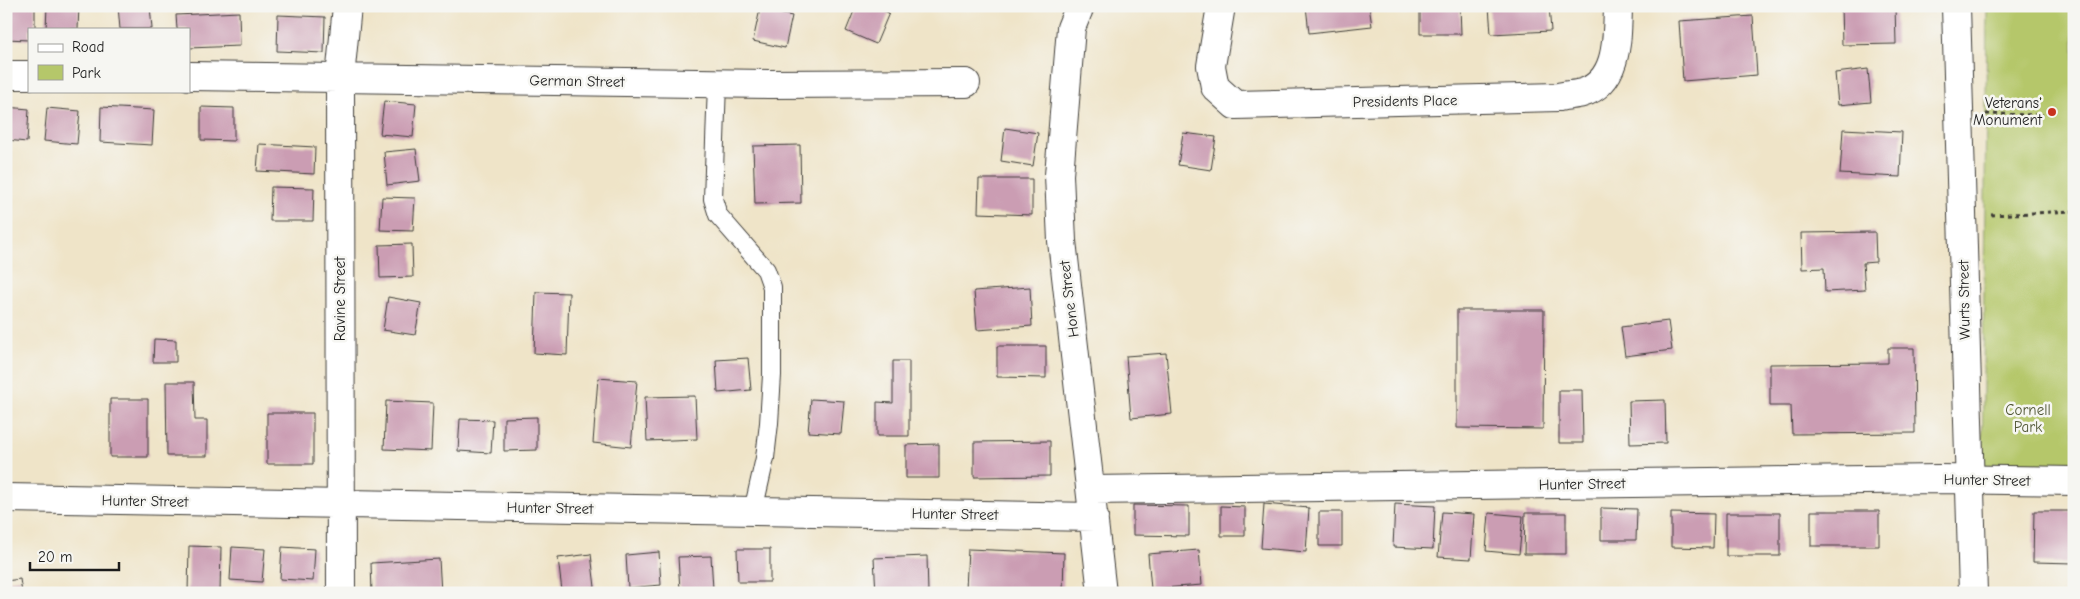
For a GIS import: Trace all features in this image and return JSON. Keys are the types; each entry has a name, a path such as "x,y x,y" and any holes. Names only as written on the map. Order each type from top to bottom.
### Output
{"main road":[{"name":"Ravine Street","path":"341,593 340,78 347,6"},
{"name":"Hone Street","path":"1080,6 1071,28 1059,175 1062,240 1102,593"},
{"name":"Presidents Place","path":"1221,6 1211,66 1215,87 1234,105 1559,97 1582,93 1598,85 1609,71 1617,46 1618,6"},
{"name":"Wurts Street","path":"1956,6 1963,216 1968,480 1973,593"},
{"path":"6,75 28,75"},
{"name":"German Street","path":"190,76 717,83 966,83"},
{"name":"Hunter Street","path":"1091,490 1968,480 2074,481"},
{"name":"Hunter Street","path":"6,498 1094,516"}],"lane":[{"path":"717,83 712,199 718,215 766,270 772,287 772,375 769,423 765,458 753,511"}],"path":[{"path":"1959,113 2043,115"},
{"path":"1963,216 2074,211"}],"green space":[{"name":"Cornell Park","path":"1987,6 2074,6 2074,468 1982,474"}],"building":[{"path":"6,6 35,6 35,28 28,28 28,40 6,39"},
{"path":"47,6 79,6 78,28 46,28"},
{"path":"118,6 150,6 152,28 120,28"},
{"path":"856,6 872,6 889,13 876,44 846,31"},
{"path":"1306,6 1369,6 1372,26 1309,33"},
{"path":"1420,6 1460,6 1461,34 1420,34"},
{"path":"1489,6 1549,6 1551,31 1491,34"},
{"path":"1841,6 1895,6 1896,44 1842,45"},
{"path":"760,9 792,16 785,48 753,41"},
{"path":"239,12 240,46 190,48 190,28 177,28 176,15"},
{"path":"278,15 325,17 324,53 277,51"},
{"path":"1753,16 1757,75 1683,81 1679,21"},
{"path":"1868,69 1871,102 1838,105 1835,73"},
{"path":"384,101 416,104 413,137 380,134"},
{"path":"6,107 29,109 27,142 6,140"},
{"path":"101,107 154,110 152,145 100,142"},
{"path":"201,107 234,108 234,141 201,140"},
{"path":"47,108 80,111 77,144 44,141"},
{"path":"1005,128 1038,133 1033,166 1001,161"},
{"path":"1843,129 1902,132 1900,177 1840,174"},
{"path":"1183,133 1216,137 1211,170 1178,165"},
{"path":"259,144 315,147 314,174 257,171"},
{"path":"800,145 801,203 755,204 753,146"},
{"path":"416,149 420,181 387,185 384,152"},
{"path":"979,179 1032,179 1032,215 978,213"},
{"path":"271,187 314,188 313,221 270,221"},
{"path":"382,197 415,198 413,231 380,230"},
{"path":"1875,232 1876,262 1863,263 1865,290 1825,292 1824,268 1802,269 1801,233"},
{"path":"412,244 413,277 380,278 379,245"},
{"path":"1030,287 1032,326 977,330 974,291"},
{"path":"536,292 569,293 567,355 534,353"},
{"path":"388,297 421,303 415,335 383,330"},
{"path":"1457,310 1544,310 1543,429 1457,428"},
{"path":"1668,321 1672,350 1625,356 1621,327"},
{"path":"154,339 176,340 176,362 153,362"},
{"path":"997,346 1046,346 1046,378 997,377"},
{"path":"1888,348 1914,348 1915,433 1792,434 1791,406 1770,406 1770,364 1888,363"},
{"path":"1166,353 1172,414 1131,418 1126,356"},
{"path":"748,358 751,390 718,393 716,360"},
{"path":"893,361 909,361 909,436 877,436 877,402 893,403"},
{"path":"598,378 637,381 631,447 593,443"},
{"path":"166,382 194,382 195,420 207,420 207,456 167,456"},
{"path":"1559,390 1582,390 1583,443 1559,443"},
{"path":"695,396 697,439 647,441 645,397"},
{"path":"110,399 148,399 148,457 110,457"},
{"path":"811,399 844,401 841,434 808,432"},
{"path":"1665,400 1666,443 1630,444 1629,401"},
{"path":"386,401 433,403 431,451 384,449"},
{"path":"267,413 313,413 313,464 267,464"},
{"path":"537,417 537,450 504,451 504,418"},
{"path":"460,419 493,420 491,453 458,451"},
{"path":"1050,441 1050,476 974,477 974,442"},
{"path":"939,444 939,478 906,478 906,445"},
{"path":"1264,504 1309,508 1306,552 1261,548"},
{"path":"1395,504 1435,506 1433,549 1393,547"},
{"path":"1133,505 1189,506 1189,536 1133,535"},
{"path":"1221,506 1245,507 1245,536 1221,536"},
{"path":"1601,508 1637,509 1636,540 1601,540"},
{"path":"1811,511 1879,511 1879,546 1811,546"},
{"path":"2034,511 2074,511 2074,563 2033,562"},
{"path":"1319,512 1342,512 1342,546 1319,546"},
{"path":"1442,512 1474,514 1471,559 1438,557"},
{"path":"1489,513 1523,516 1519,554 1486,551"},
{"path":"1525,513 1566,513 1566,554 1524,554"},
{"path":"1671,513 1714,514 1713,548 1671,547"},
{"path":"1726,513 1780,513 1780,556 1726,556"},
{"path":"189,546 221,547 220,593 188,593"},
{"path":"232,547 265,549 262,582 230,580"},
{"path":"282,547 315,549 313,581 280,579"},
{"path":"737,549 770,549 770,582 738,582"},
{"path":"968,549 1064,553 1063,593 966,589"},
{"path":"1199,550 1202,585 1151,589 1148,554"},
{"path":"659,552 661,585 628,588 626,555"},
{"path":"591,554 595,587 562,591 558,558"},
{"path":"711,556 713,589 680,590 678,557"},
{"path":"927,556 928,593 876,593 874,558"},
{"path":"439,559 441,593 372,593 371,563"},
{"path":"20,579 22,593 6,593 6,581"}],"place":[{"name":"Veterans' Monument","path":"2052,112"}]}
